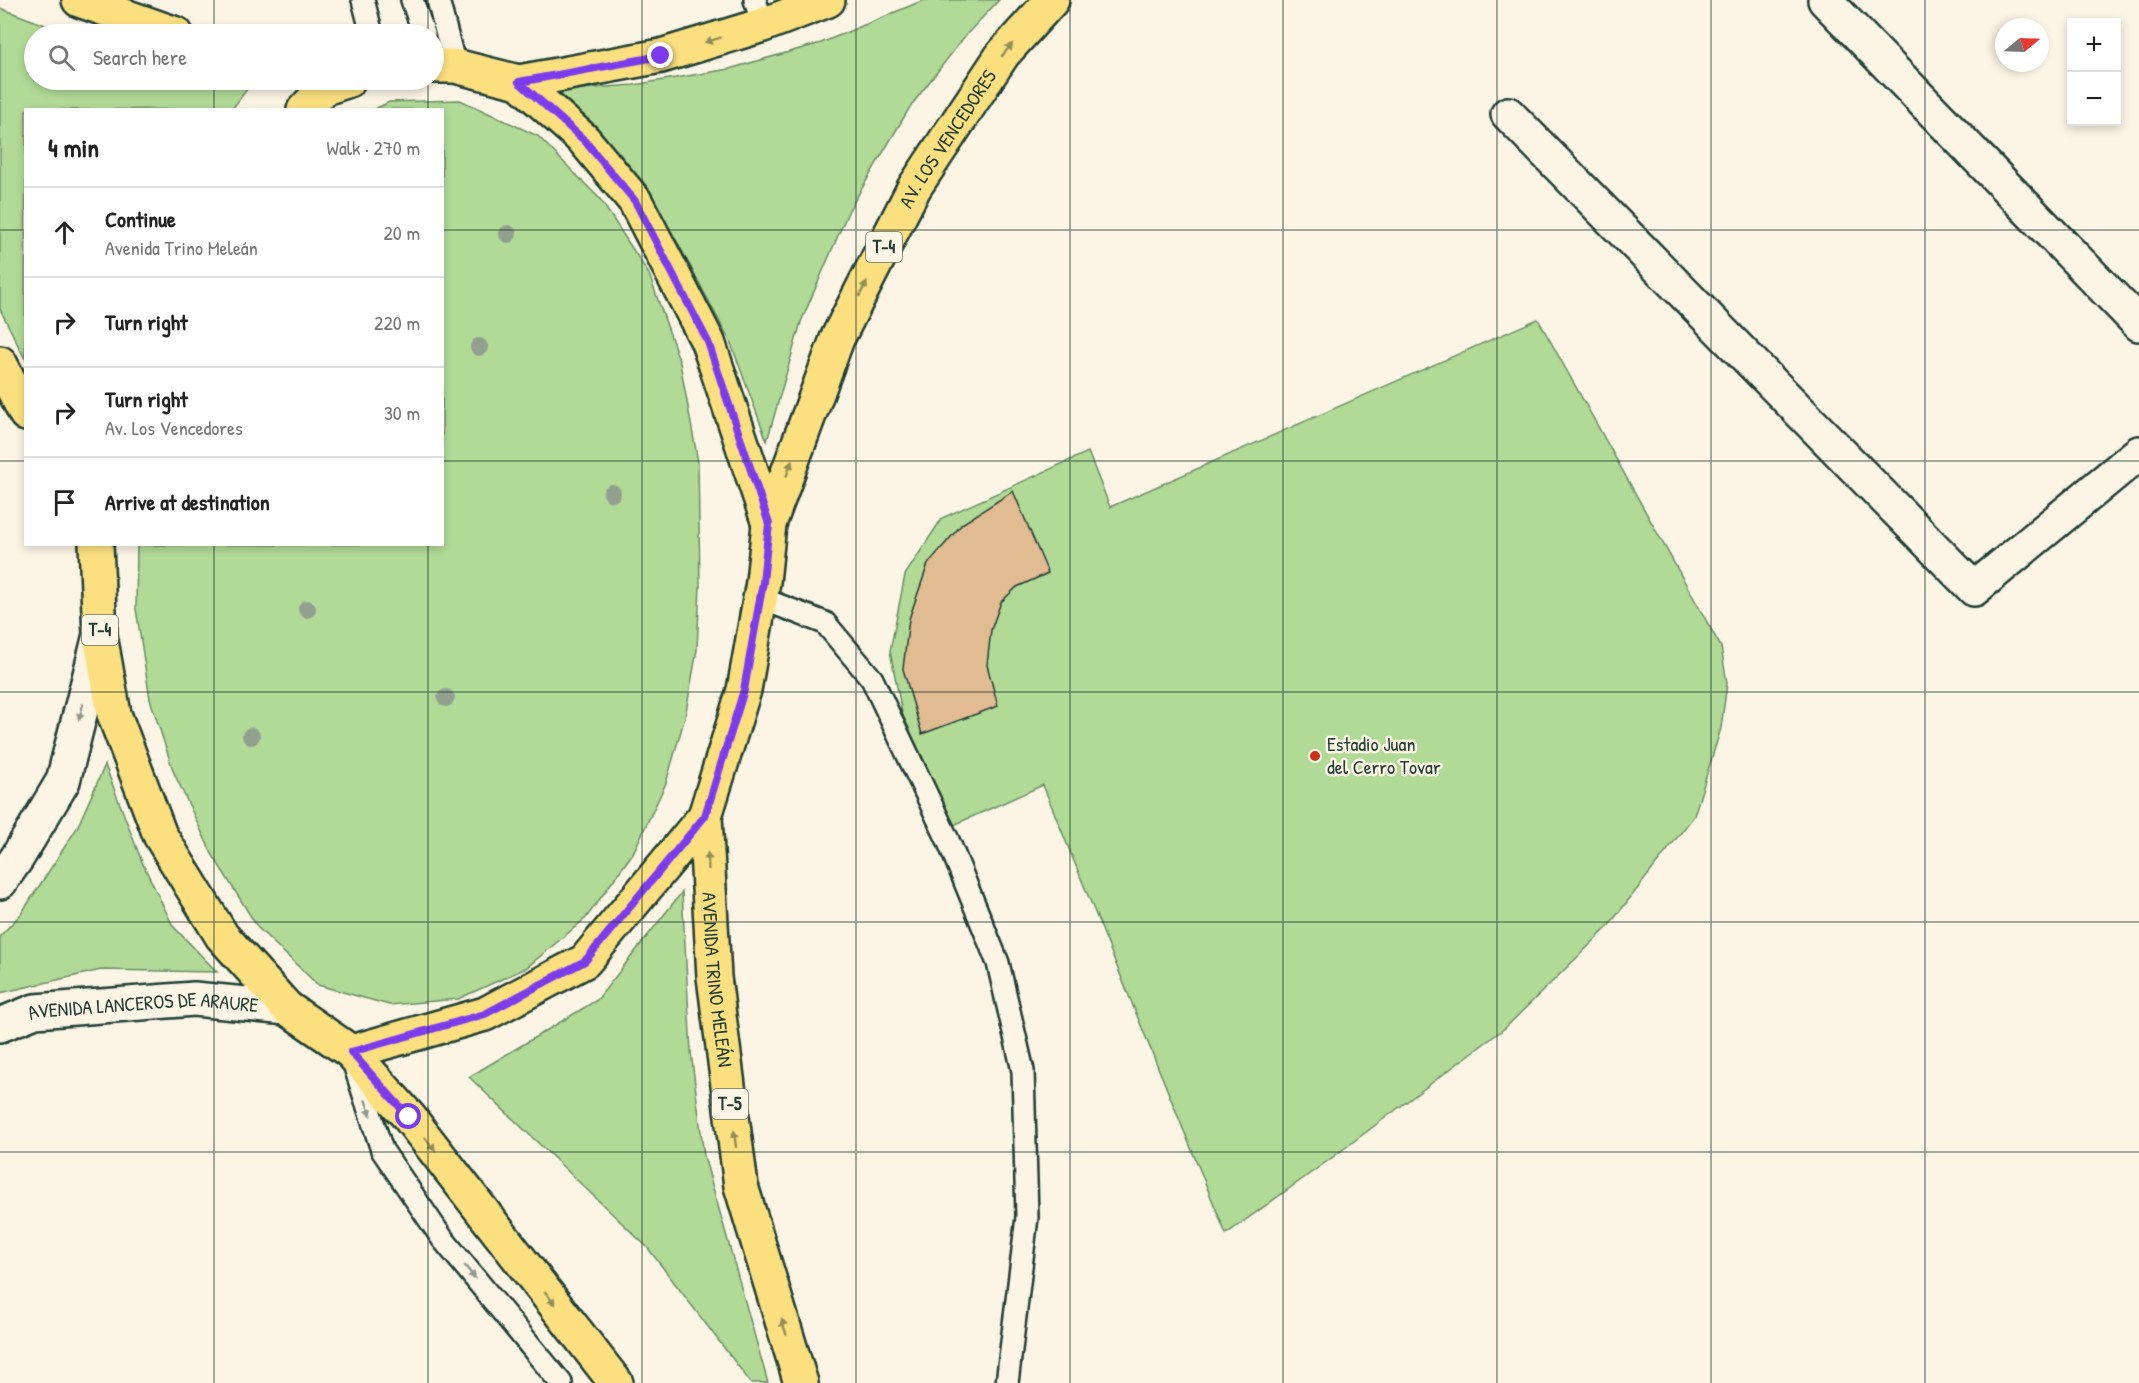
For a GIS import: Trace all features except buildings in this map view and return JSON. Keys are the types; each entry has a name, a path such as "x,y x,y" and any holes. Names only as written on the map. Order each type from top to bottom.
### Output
{"main road":[{"path":"80,0 148,24"},
{"name":"T-4","path":"444,65 519,82 661,56 759,13 828,0"},
{"name":"AV. LOS VENCEDORES","path":"769,524 837,339 914,188 1003,54 1052,0"},
{"name":"T-4","path":"94,547 100,635 114,714 160,835 222,936 287,1008 351,1052 485,1014 585,961 705,816 744,690 760,598 769,524 708,342 635,201 584,140 519,82"},
{"path":"0,363 24,410"},
{"name":"AVENIDA TRINO MELEÁN","path":"705,816 714,977 741,1186 801,1383"},
{"path":"351,1052 409,1117 616,1383"}],"street":[{"path":"1826,0 2139,324"},
{"path":"1508,114 1974,588 2139,453"},
{"path":"0,882 63,781 100,635"},
{"name":"AVENIDA LANCEROS DE ARAURE","path":"0,1025 35,1011 194,999 287,1008"}],"lane":[{"path":"363,0 369,24"},
{"path":"412,0 420,24"},
{"path":"438,0 439,24"},
{"path":"760,598 825,623 872,679 948,840 998,963 1023,1071 1027,1217 1007,1383"},
{"path":"351,1052 382,1150 442,1238 561,1383"}],"green space":[{"path":"924,0 999,0 965,36 910,107 849,210 801,322 767,441 730,341 679,245 634,176 555,91 634,85 729,69 821,43"},
{"path":"0,8 42,24 24,24 24,90 246,90 233,108 24,108 24,357 0,309"},
{"path":"460,100 538,136 600,199 649,274 680,363 698,462 700,586 697,650 685,717 666,783 633,853 586,918 526,968 458,999 389,1005 318,985 258,928 212,854 174,773 150,699 136,609 137,546 444,546 444,108 377,108 389,102"},
{"name":"Estadio Juan del Cerro Tovar","path":"1538,319 1721,647 1727,683 1721,728 1694,816 1606,929 1505,1028 1226,1234 1043,785 947,828 905,728 890,651 905,575 942,518 1088,452 1110,507"},
{"path":"105,765 142,862 173,926 217,972 101,970 0,993 0,936 21,914 77,828"},
{"path":"682,892 691,1052 704,1156 768,1383 751,1383 647,1247 469,1077 597,1000"}],"place":[{"name":"Estadio Juan del Cerro Tovar","path":"1315,756"}],"route":[{"path":"409,1117 351,1052 485,1014 585,961 705,816 744,690 763,582 769,524 708,342 635,201 584,140 519,82 661,56"}]}
